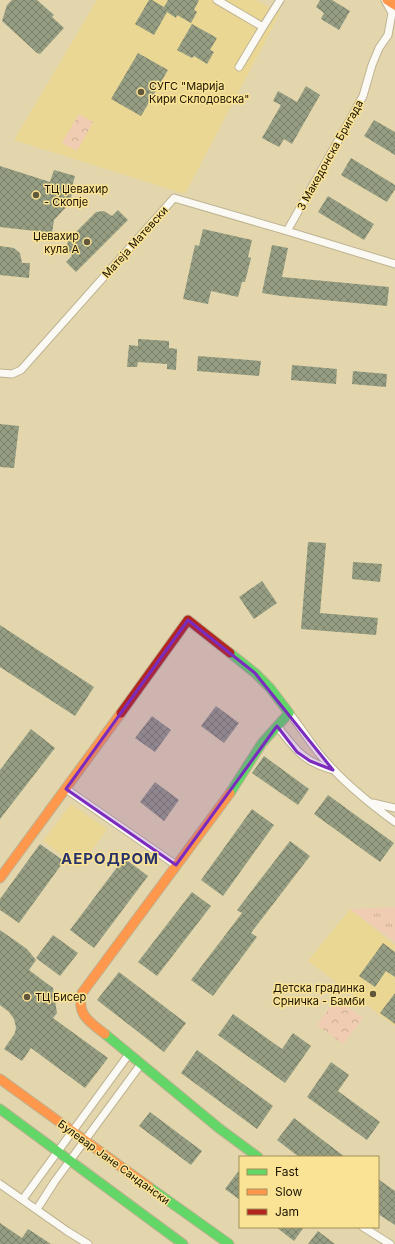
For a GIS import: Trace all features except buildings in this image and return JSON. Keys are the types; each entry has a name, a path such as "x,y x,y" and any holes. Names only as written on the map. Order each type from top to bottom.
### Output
{"street":[{"path":"217,0 263,27"},
{"path":"239,67 280,0"},
{"path":"386,0 395,5"},
{"name":"3 Македонска Бригада","path":"386,0 392,13 388,35"},
{"name":"3 Македонска Бригада","path":"287,231 352,118 363,96 372,65 379,48 388,35 395,30"},
{"name":"Матеја Матевски","path":"0,373 12,374 21,370 174,198 395,264"},
{"path":"0,878 188,620 255,673 270,688 320,756 357,792 395,822"},
{"path":"257,1156 220,1129 86,1018 81,1012 80,1001 82,993 240,778 262,743 289,713"},
{"path":"277,726 297,752 310,761 334,770"},
{"path":"66,789 176,865"},
{"path":"370,803 395,808"},
{"path":"23,1199 129,1054"},
{"path":"37,1208 84,1140 141,1064"},
{"name":"Булевар Јане Сандански","path":"0,1079 229,1244"},
{"path":"0,1109 182,1244"},
{"path":"0,1184 88,1244"},
{"path":"365,1228 390,1244"}],"highlighted area":[{"path":"188,620 255,673 333,770 310,761 297,752 277,726 176,865 66,789"}],"shaded area":[{"name":"СУГС \"Марија Кири Склодовска\"","path":"97,0 256,0 280,13 185,194 14,140"},
{"path":"71,804 107,829 79,868 43,841"},
{"name":"Детска градинка Срничка - Бамби","path":"350,909 395,945 395,1026 308,961"}],"green space":[{"path":"79,114 93,122 77,151 62,143"},
{"path":"395,907 395,942 350,909"},
{"path":"336,999 363,1018 343,1044 317,1025"}],"traffic: fast":[{"path":"230,653 255,673 270,688 289,713 262,743 230,793"},
{"path":"105,1034 220,1129 257,1156"},
{"path":"0,1109 183,1244"},
{"path":"149,1187 229,1244"}],"traffic: slow":[{"path":"387,0 395,5"},
{"path":"0,878 121,713"},
{"path":"105,1034 90,1022 83,1012 81,1007 82,993 230,793"},
{"path":"0,1079 149,1187"}],"traffic: jam":[{"path":"121,713 188,620 230,653"}],"place":[{"name":"СУГС \"Марија Кири Склодовска\"","path":"141,92"},
{"name":"ТЦ Џевахир - Скопје","path":"36,195"},
{"name":"Џевахир кула А","path":"87,242"},
{"name":"Детска градинка Срничка - Бамби","path":"373,994"},
{"name":"ТЦ Бисер","path":"27,997"}],"district":[{"name":"АЕРОДРОМ","path":"110,859"}]}
